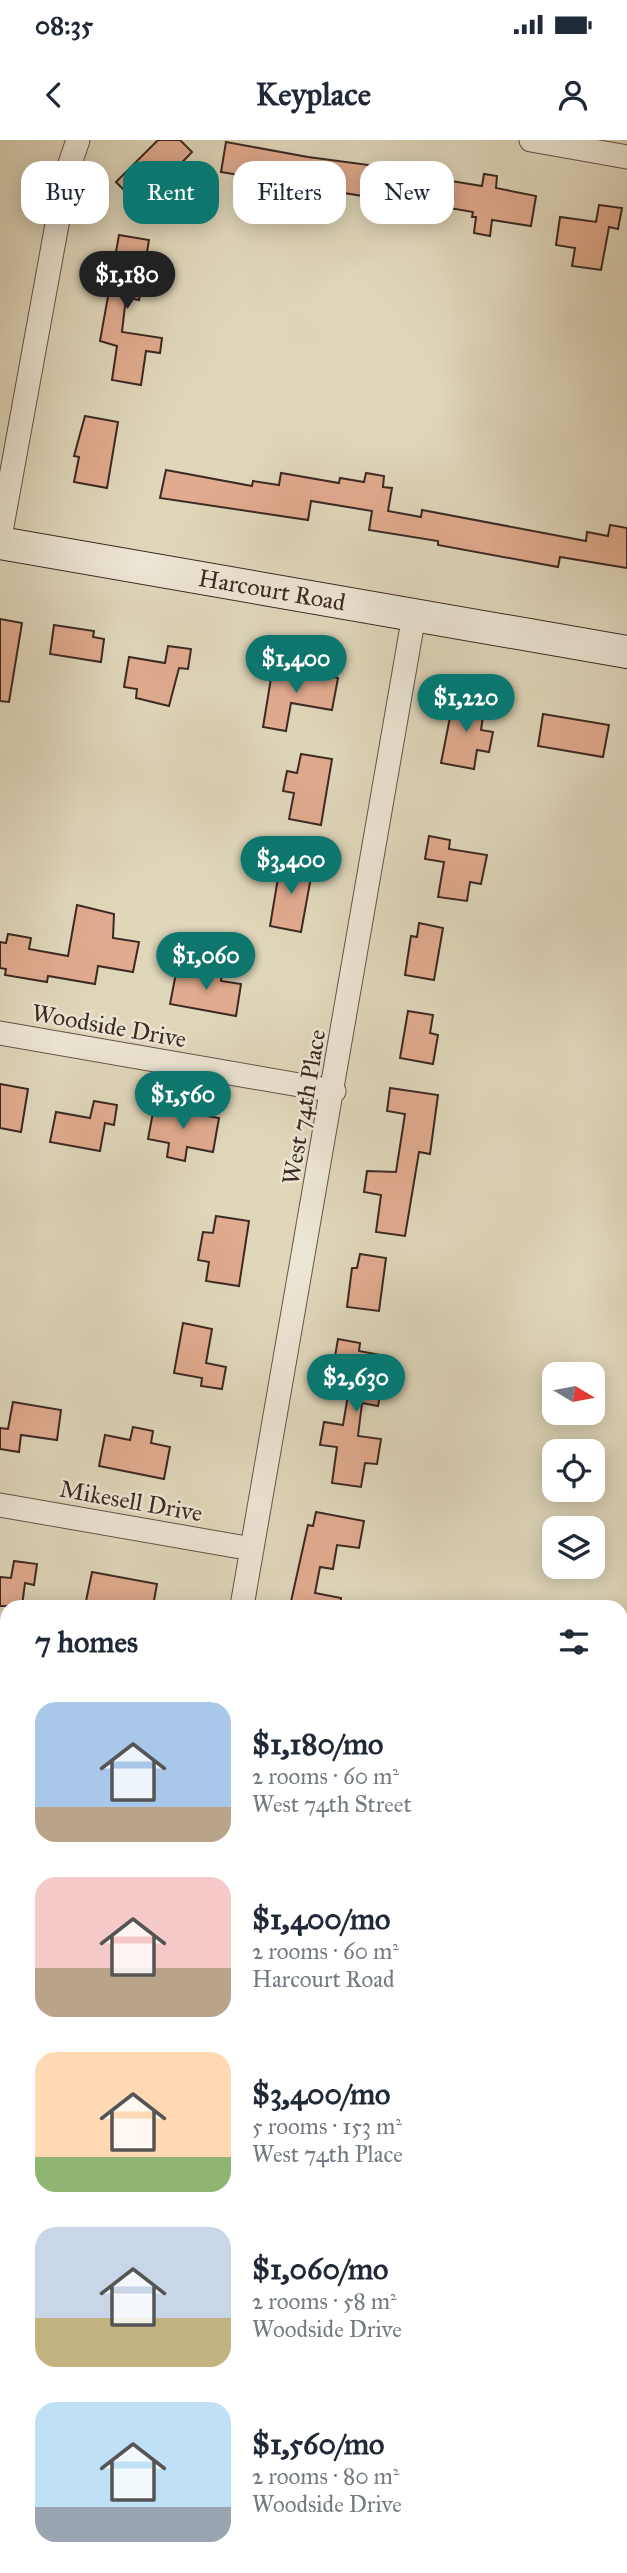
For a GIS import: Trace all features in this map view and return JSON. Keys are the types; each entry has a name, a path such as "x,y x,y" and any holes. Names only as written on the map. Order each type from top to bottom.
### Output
{"street":[{"path":"0,537 66,175 78,140"},
{"path":"531,140 627,157"},
{"name":"Harcourt Road","path":"0,543 627,652"},
{"name":"West 74th Place","path":"243,1600 415,615"},
{"name":"Woodside Drive","path":"0,1033 334,1091"},
{"name":"Mikesell Drive","path":"0,1505 252,1549"}],"building":[{"path":"158,140 180,140 192,152 183,161 137,161"},
{"path":"226,142 338,161 233,161 233,174 221,172"},
{"path":"346,162 360,164 360,196 346,193"},
{"path":"484,174 497,176 496,188 536,196 531,226 492,220 490,236 474,233 476,217 472,217 473,212 454,209 454,181 482,186"},
{"path":"123,175 123,189 116,182"},
{"path":"599,205 622,208 618,229 609,227 601,270 572,266 575,248 556,245 560,217 596,222"},
{"path":"119,235 149,240 139,300 126,297 122,332 162,338 160,353 146,351 141,385 112,380 117,346 100,341"},
{"path":"85,416 118,422 107,488 74,482 79,457 74,456"},
{"path":"166,470 252,486 253,481 279,485 281,473 339,483 340,478 364,482 366,473 384,476 383,487 392,488 388,511 421,517 422,510 586,541 587,532 608,536 610,525 627,528 627,568 560,557 558,567 438,545 438,541 369,530 372,511 311,501 308,520 160,498"},
{"path":"0,619 22,623 9,702 0,701"},
{"path":"54,625 94,631 93,637 104,639 101,662 50,654"},
{"path":"168,646 191,649 188,669 179,668 169,706 136,698 137,689 124,687 129,657 165,663"},
{"path":"273,666 338,678 332,710 291,703 286,731 263,727"},
{"path":"454,697 485,703 481,730 493,732 489,752 477,750 474,769 441,763"},
{"path":"543,714 609,725 603,757 538,746"},
{"path":"301,754 332,759 321,825 289,819 294,793 283,791 287,771 297,773"},
{"path":"429,836 450,840 449,849 487,855 481,884 470,882 467,901 438,897 444,862 425,859"},
{"path":"281,860 313,866 301,932 270,926"},
{"path":"77,905 114,914 113,938 139,942 133,972 98,966 95,984 48,976 47,982 5,975 6,969 0,968 0,942 6,943 8,934 31,938 29,949 68,956"},
{"path":"419,923 443,928 434,980 405,975 411,936 417,937"},
{"path":"203,965 223,969 221,981 241,984 236,1016 170,1004 176,973 201,977"},
{"path":"408,1011 433,1015 430,1033 438,1035 433,1064 400,1058"},
{"path":"0,1084 28,1089 21,1132 0,1128"},
{"path":"390,1088 438,1095 430,1154 419,1152 405,1236 376,1232 381,1195 364,1192 367,1171 396,1172 405,1114 387,1111"},
{"path":"94,1101 117,1105 114,1125 105,1123 100,1151 50,1142 56,1112 90,1118"},
{"path":"154,1107 219,1118 213,1152 187,1147 185,1161 167,1157 169,1143 148,1139"},
{"path":"216,1216 249,1221 239,1286 206,1281 209,1262 198,1260 203,1232 213,1233"},
{"path":"360,1254 386,1258 379,1311 347,1307 352,1268 357,1268"},
{"path":"183,1323 212,1329 206,1363 226,1367 222,1389 201,1386 202,1378 174,1373"},
{"path":"338,1339 360,1343 359,1351 386,1356 385,1362 392,1363 388,1386 382,1385 378,1406 362,1403 358,1436 381,1439 377,1464 365,1463 361,1487 332,1483 337,1447 320,1445 324,1422 343,1425 353,1365 334,1362"},
{"path":"13,1402 61,1410 57,1440 21,1435 19,1452 0,1449 0,1428 8,1429"},
{"path":"133,1427 153,1431 151,1443 170,1447 164,1479 99,1466 105,1435 130,1440"},
{"path":"316,1512 364,1521 359,1548 337,1545 333,1569 320,1567 315,1593 341,1600 291,1600 308,1525 313,1526"},
{"path":"14,1561 37,1564 34,1585 25,1583 23,1600 0,1600 0,1577 11,1578"},
{"path":"92,1572 157,1584 154,1600 86,1600"}]}
